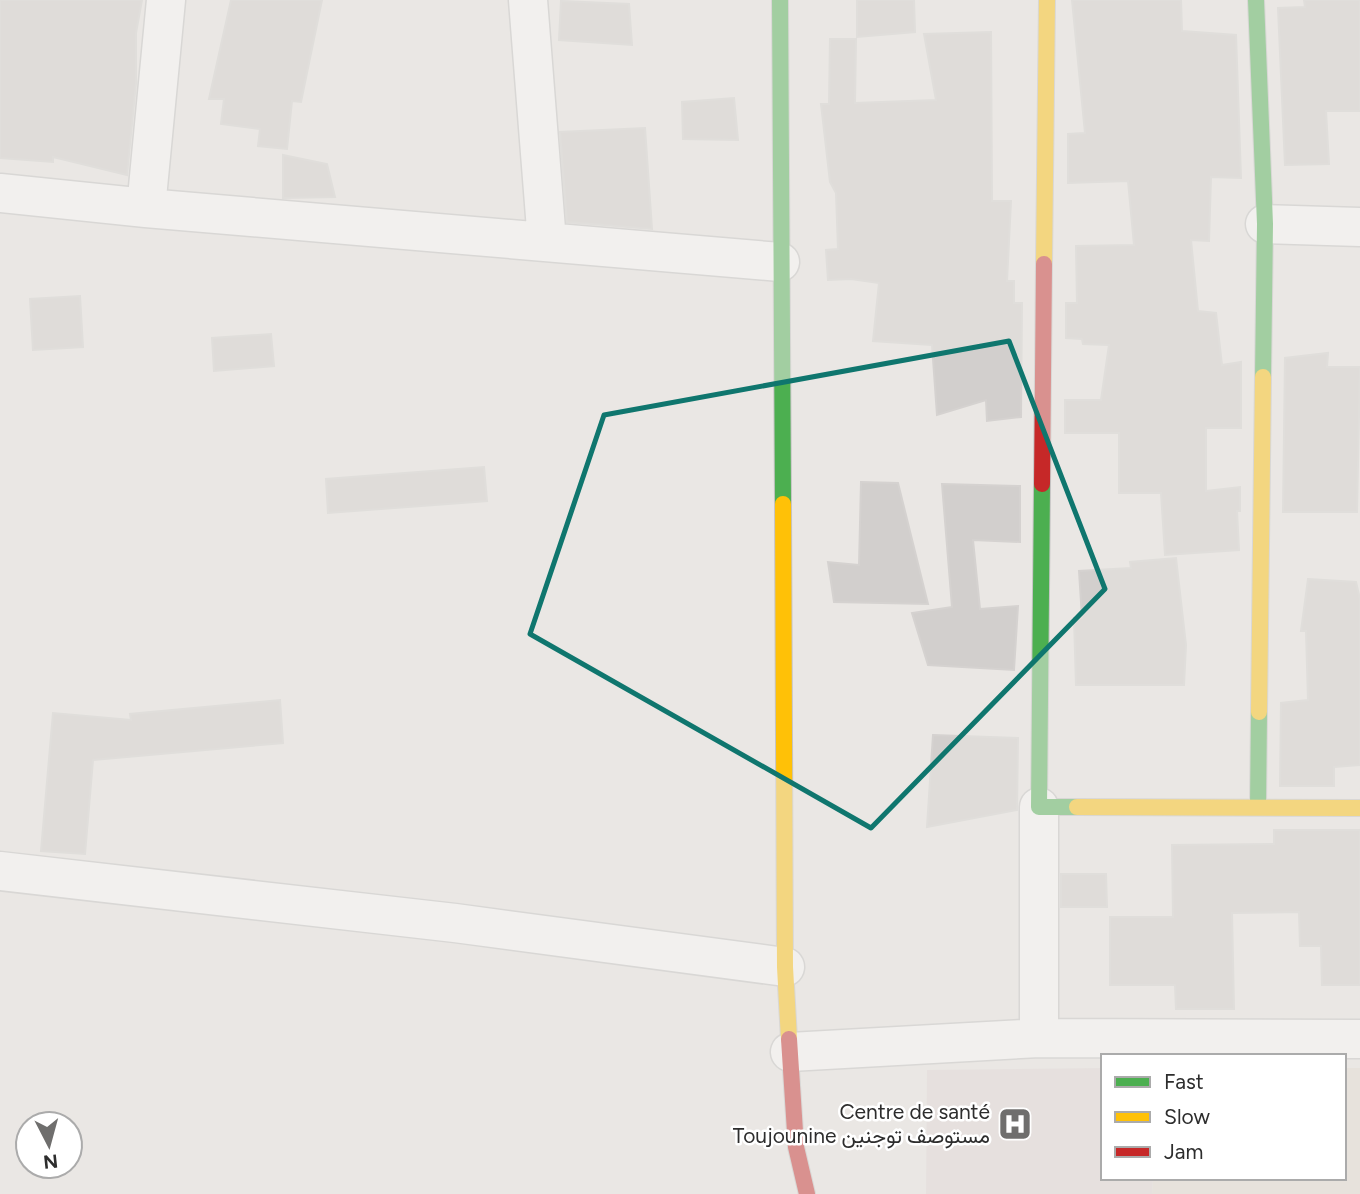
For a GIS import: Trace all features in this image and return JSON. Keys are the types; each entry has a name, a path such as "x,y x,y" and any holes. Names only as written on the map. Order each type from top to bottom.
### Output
{"street":[{"path":"146,208 166,0"},
{"path":"528,0 547,242"},
{"path":"780,0 785,967 796,1147 807,1194"},
{"path":"1040,1038 1039,807 1047,0"},
{"path":"1256,0 1265,224 1258,807"},
{"path":"0,193 780,262"},
{"path":"1265,224 1360,228"},
{"path":"1039,807 1360,808"},
{"path":"0,872 455,923 785,967"},
{"path":"790,1052 1040,1038 1360,1038"}],"highlighted area":[{"path":"1009,341 1105,589 871,828 530,634 604,415"}],"shaded area":[{"name":"Centre de santé Toujounine مستوصف توجنين","path":"1101,1068 1101,1180 1153,1180 1152,1194 926,1194 927,1070"},
{"path":"1346,1068 1360,1068 1360,1194 1152,1194 1153,1180 1346,1180"}],"building":[{"path":"0,0 142,0 136,33 136,83 127,175 53,157 53,162 0,158"},
{"path":"231,0 322,0 301,102 292,101 287,149 258,146 260,129 221,124 224,99 209,99"},
{"path":"857,0 914,0 915,32 857,37"},
{"path":"1072,0 1181,0 1182,31 1236,35 1241,178 1211,177 1209,241 1191,240 1198,311 1216,313 1222,365 1241,362 1241,428 1206,428 1206,491 1240,487 1240,511 1237,511 1239,550 1165,555 1161,493 1119,493 1119,433 1065,433 1065,400 1101,400 1109,345 1083,344 1082,339 1066,338 1066,303 1077,303 1076,246 1134,245 1128,181 1068,183 1068,134 1085,133"},
{"path":"1304,0 1360,0 1360,111 1326,111 1329,164 1285,165 1278,8 1305,7"},
{"path":"561,1 629,4 632,45 559,40"},
{"path":"991,32 992,201 1011,201 1007,281 1014,281 1014,303 1022,303 1021,417 987,421 986,400 937,415 932,345 873,341 879,283 851,279 828,280 826,250 838,249 836,193 830,182 821,104 829,104 830,39 856,39 855,103 936,100 924,34"},
{"path":"734,98 738,140 683,139 682,102"},
{"path":"645,128 652,229 567,222 560,132"},
{"path":"283,155 327,164 335,197 283,198"},
{"path":"80,296 83,347 33,350 30,299"},
{"path":"271,334 274,366 214,371 212,338"},
{"path":"1328,353 1327,367 1360,367 1357,512 1283,512 1285,358"},
{"path":"484,467 487,501 328,513 326,479"},
{"path":"861,482 898,483 928,604 834,602 828,562 859,565"},
{"path":"942,484 1020,486 1020,542 973,540 980,609 1018,606 1014,670 928,665 912,613 952,607"},
{"path":"1176,558 1186,645 1184,685 1076,685 1074,618 1082,618 1079,571 1131,568 1130,562"},
{"path":"1308,579 1356,582 1360,599 1360,765 1334,767 1334,786 1280,786 1281,703 1308,700 1306,631 1301,631"},
{"path":"280,700 283,743 93,760 85,854 41,851 53,713 131,720 130,714"},
{"path":"933,735 1018,738 1017,810 927,827"},
{"path":"1274,830 1360,830 1360,985 1322,985 1321,946 1300,946 1299,912 1232,913 1234,1009 1176,1009 1175,985 1110,985 1110,917 1173,917 1172,845 1274,844"},
{"path":"1061,874 1106,874 1107,907 1061,907"}],"traffic: fast":[{"path":"780,0 783,504"},
{"path":"1256,0 1265,224 1263,377"},
{"path":"1042,484 1039,807 1077,807"},
{"path":"1258,807 1259,712"}],"traffic: slow":[{"path":"1044,264 1047,0"},
{"path":"1259,712 1263,377"},
{"path":"783,504 785,967 789,1039"},
{"path":"1077,807 1360,808"}],"traffic: jam":[{"path":"1042,484 1044,264"},
{"path":"789,1039 796,1147 807,1194"}],"place":[{"name":"Centre de santé Toujounine مستوصف توجنين","path":"1015,1124"}]}
